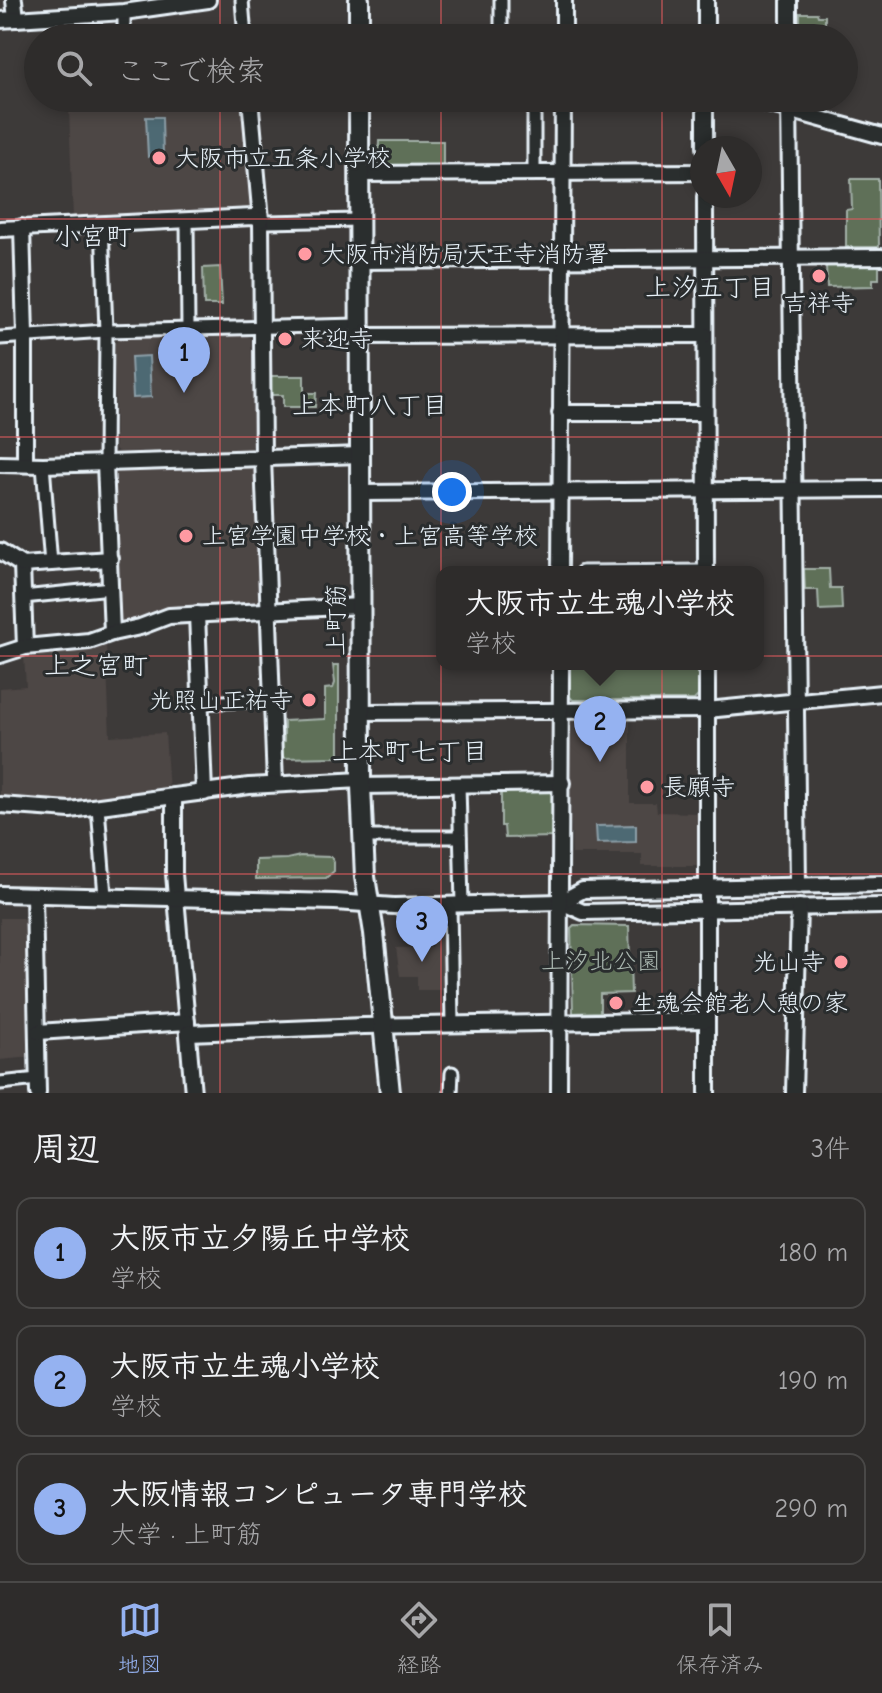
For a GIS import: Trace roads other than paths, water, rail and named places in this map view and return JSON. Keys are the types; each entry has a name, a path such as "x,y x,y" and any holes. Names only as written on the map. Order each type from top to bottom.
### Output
{"main road":[{"path":"359,0 359,24"},
{"name":"上町筋","path":"359,112 361,783 365,877 390,1093"}],"street":[{"path":"14,0 16,19"},
{"path":"0,20 96,7 124,12 208,0"},
{"path":"242,0 244,24"},
{"path":"501,0 501,24"},
{"path":"564,0 564,24"},
{"path":"706,0 706,24"},
{"path":"789,0 789,24"},
{"path":"124,12 124,24"},
{"path":"251,112 261,220 263,458 275,784"},
{"path":"534,112 534,173"},
{"path":"560,566 563,112"},
{"path":"705,112 705,136"},
{"path":"789,112 798,886"},
{"path":"812,112 882,136"},
{"path":"358,174 690,172"},
{"path":"705,208 706,566"},
{"path":"0,229 253,217 268,222 358,220"},
{"path":"187,221 188,328"},
{"path":"102,224 106,331 105,463 112,633"},
{"path":"22,227 25,464"},
{"path":"358,261 882,257"},
{"path":"0,338 261,325 560,335 705,335"},
{"path":"560,413 705,413"},
{"path":"0,464 361,455"},
{"path":"43,465 51,564"},
{"path":"361,493 882,489"},
{"path":"0,551 22,565 110,559"},
{"path":"22,565 25,647"},
{"path":"23,597 111,588"},
{"path":"0,655 25,647 89,641 169,616 360,606"},
{"path":"197,614 204,793"},
{"path":"559,1093 561,670"},
{"path":"707,670 707,1093"},
{"path":"361,712 707,710 882,693"},
{"path":"199,703 271,700"},
{"path":"0,805 70,810 275,784 562,783"},
{"path":"452,1025 460,837 459,784"},
{"path":"174,796 177,898 193,1093"},
{"path":"98,807 105,896"},
{"path":"364,837 460,837"},
{"path":"561,902 583,890 882,884"},
{"path":"0,894 369,905 561,902 583,912 882,906"},
{"path":"0,1083 38,1086 34,895"},
{"path":"794,1093 799,907"},
{"path":"38,1032 707,1020"},
{"path":"451,1093 452,1073"}],"water":[{"path":"146,117 162,117 163,156 148,157"},
{"path":"149,356 151,397 133,398 131,357"},
{"path":"636,825 636,842 597,843 596,826"}],"waterway":[{"path":"501,791 554,793"}],"place":[{"name":"大阪市立五条小学校","path":"159,158"},
{"name":"大阪市消防局天王寺消防署","path":"305,254"},
{"name":"吉祥寺","path":"819,276"},
{"name":"来迎寺","path":"285,339"},
{"name":"大阪市立夕陽丘中学校","path":"184,393"},
{"name":"上宮学園中学校・上宮高等学校","path":"186,536"},
{"name":"光照山正祐寺","path":"309,700"},
{"name":"大阪市立生魂小学校","path":"600,762"},
{"name":"長願寺","path":"647,787"},
{"name":"大阪情報コンピュータ専門学校","path":"422,962"},
{"name":"光山寺","path":"841,962"},
{"name":"生魂会館老人憩の家","path":"616,1003"}],"district":[{"name":"小宮町","path":"93,237"},
{"name":"上汐五丁目","path":"710,288"},
{"name":"上本町八丁目","path":"370,406"},
{"name":"上之宮町","path":"96,666"},
{"name":"上本町七丁目","path":"410,752"}],"park label":[{"name":"上汐北公園","path":"601,961"}]}
